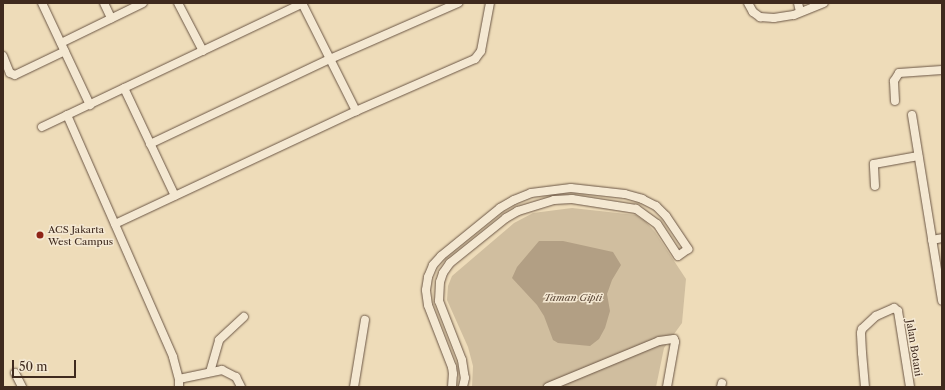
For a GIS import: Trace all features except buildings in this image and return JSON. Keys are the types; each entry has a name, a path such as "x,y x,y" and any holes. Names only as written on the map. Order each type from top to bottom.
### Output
{"street":[{"path":"42,3 90,105"},
{"path":"104,3 111,18"},
{"path":"3,56 10,72 15,75 111,18 143,3"},
{"path":"178,3 203,51"},
{"path":"42,127 303,3 356,111"},
{"path":"150,144 330,59 458,3"},
{"path":"115,224 356,111 475,59 482,51 490,3"},
{"path":"748,3 753,12 760,17 774,18 800,12 824,3"},
{"path":"798,3 800,12"},
{"path":"895,101 894,81 897,75 942,70"},
{"path":"124,88 175,196"},
{"path":"67,115 173,357 179,383 210,372 222,370 231,373 236,377 241,387"},
{"path":"912,115 942,301"},
{"path":"876,186 874,164 918,156"},
{"path":"452,387 454,374 452,367 428,305 426,290 428,277 433,265 441,256 500,208 514,200 531,194 571,188 625,194 642,199 656,206 666,216 688,249 678,256 657,224 636,209 572,199 554,200 518,211 506,218 450,264 443,273 440,282 439,301 462,360 465,378 463,387"},
{"path":"932,240 942,238"},
{"name":"Jalan Botani","path":"865,387 861,340 862,329 876,316 888,309 894,308 898,311 910,387"},
{"path":"210,372 219,340 244,317"},
{"path":"354,387 365,320"},
{"path":"548,387 659,341 674,339 675,342 666,387"},
{"path":"14,373 22,387"}],"green space":[{"name":"Taman Gipti","path":"572,208 636,215 646,222 655,232 686,279 682,323 664,348 656,387 472,387 473,366 468,347 447,300 448,286 452,276 514,223 533,213"}],"shaded area":[{"path":"539,241 563,241 613,252 621,265 612,280 607,294 610,311 605,328 599,339 590,346 558,343 553,340 544,316 537,305 512,278 517,267"}],"place":[{"name":"ACS Jakarta West Campus","path":"40,235"}]}
